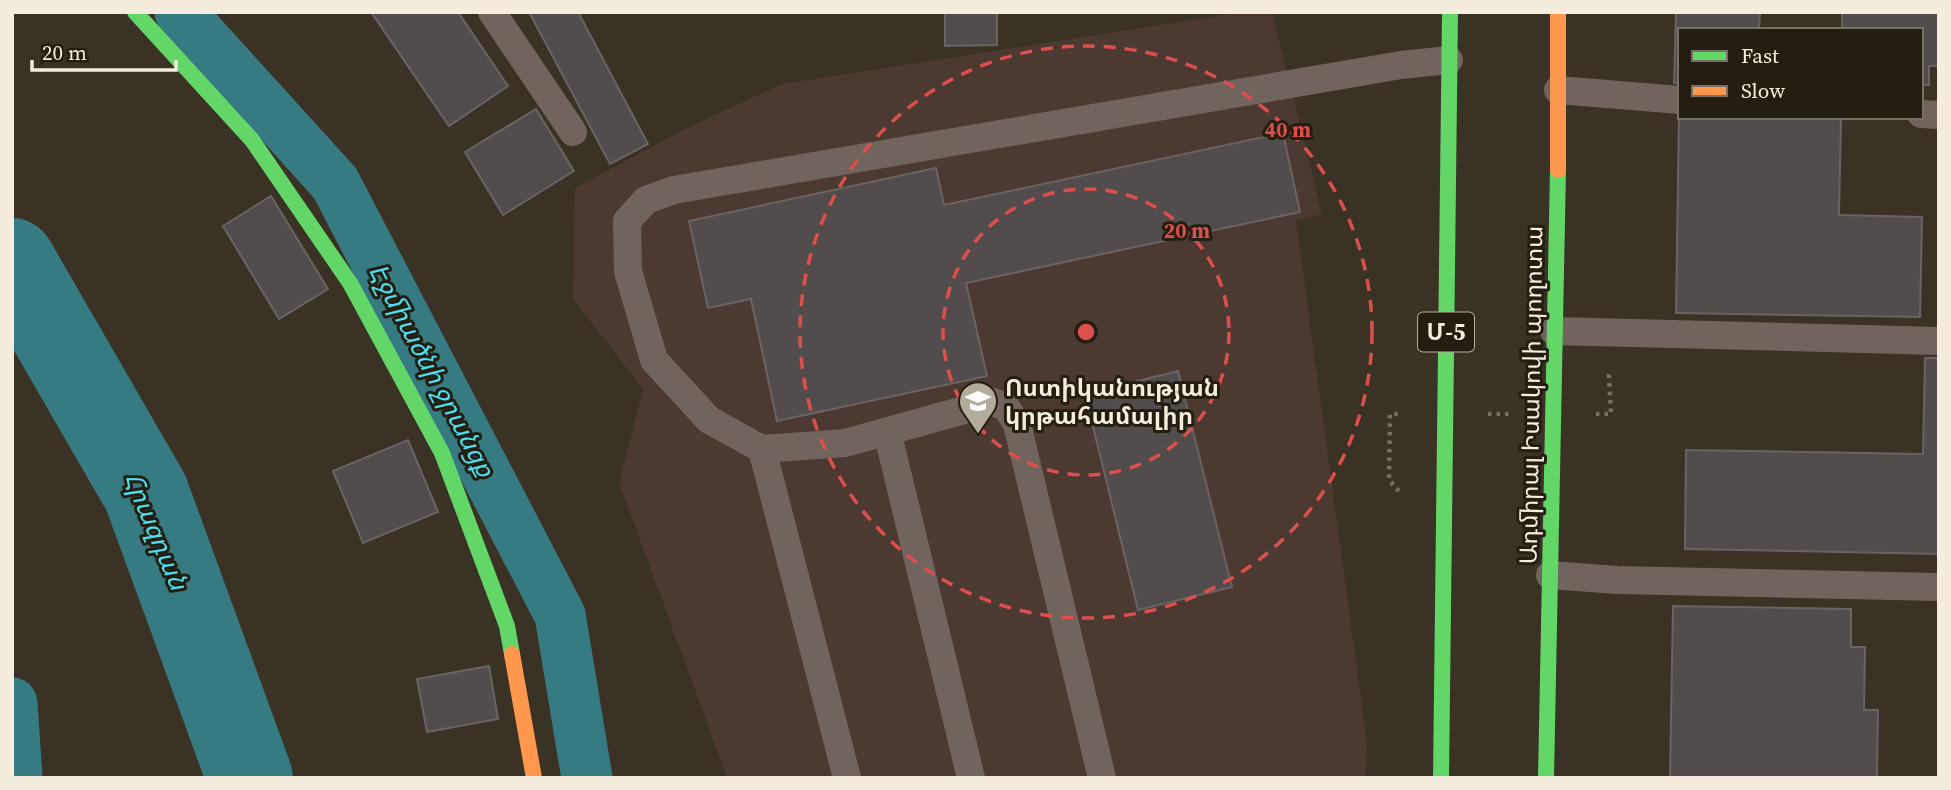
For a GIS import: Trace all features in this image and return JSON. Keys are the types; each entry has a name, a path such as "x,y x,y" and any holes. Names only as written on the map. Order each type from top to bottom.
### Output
{"main road":[{"path":"135,12 252,140 350,283 442,453 507,626 534,778"},
{"name":"Մ-5","path":"1441,778 1450,12"},
{"name":"Ադմիրալ Իսակովի պողոտա","path":"1546,778 1558,12"}],"lane":[{"path":"492,12 573,132"},
{"path":"1102,778 1017,424 1006,407 993,402 845,443 762,449 709,419 654,360 628,271 627,221 646,200 687,187 1401,65 1448,60"},
{"path":"1558,90 1678,100"},
{"path":"1554,331 1939,341"},
{"path":"887,430 971,778"},
{"path":"762,449 847,778"},
{"path":"1549,575 1618,580 1939,587"}],"path":[{"path":"1583,414 1611,414 1609,375"},
{"path":"1402,493 1389,480 1390,414 1404,414"},
{"path":"1487,414 1514,414"}],"shaded area":[{"name":"Ոստիկանության կրթահամալիր","path":"1243,12 1272,12 1322,214 1296,220 1367,742 1366,778 727,778 619,482 643,389 573,299 575,188 687,128 782,84"}],"building":[{"path":"371,12 458,12 508,86 449,126"},
{"path":"529,12 578,12 648,144 610,164"},
{"path":"945,12 997,12 997,45 945,46"},
{"path":"1676,12 1760,12 1759,28 1678,28 1678,83 1674,83"},
{"path":"1842,12 1939,12 1939,66 1929,66 1929,85 1923,85 1923,28 1842,28"},
{"path":"536,109 574,171 503,215 465,152"},
{"path":"1679,119 1841,119 1839,215 1922,217 1920,317 1676,313"},
{"path":"1283,133 1300,212 966,283 987,376 777,421 751,299 708,308 689,221 936,168 944,205"},
{"path":"271,196 328,289 279,319 223,226"},
{"path":"1925,358 1939,358 1939,554 1685,549 1686,450 1923,454"},
{"path":"1178,371 1232,587 1138,610 1085,394"},
{"path":"408,440 438,512 363,543 333,471"},
{"path":"1673,606 1851,609 1851,647 1865,647 1864,710 1878,710 1877,778 1670,778"},
{"path":"489,666 498,719 427,732 417,679"}],"waterway":[{"name":"Էջմիածնի ջրանցք","path":"180,12 335,183 560,615 587,778"},
{"name":"Հրազդան","path":"12,261 146,493 250,778"},
{"path":"12,703 17,778"}],"traffic: fast":[{"path":"135,12 252,140 350,283 442,453 507,626 512,654"},
{"path":"1441,778 1450,12"},
{"path":"1546,778 1558,170"}],"traffic: slow":[{"path":"1558,12 1558,170"},
{"path":"512,654 534,778"}],"place":[{"name":"Ոստիկանության կրթահամալիր","path":"978,435"}]}
